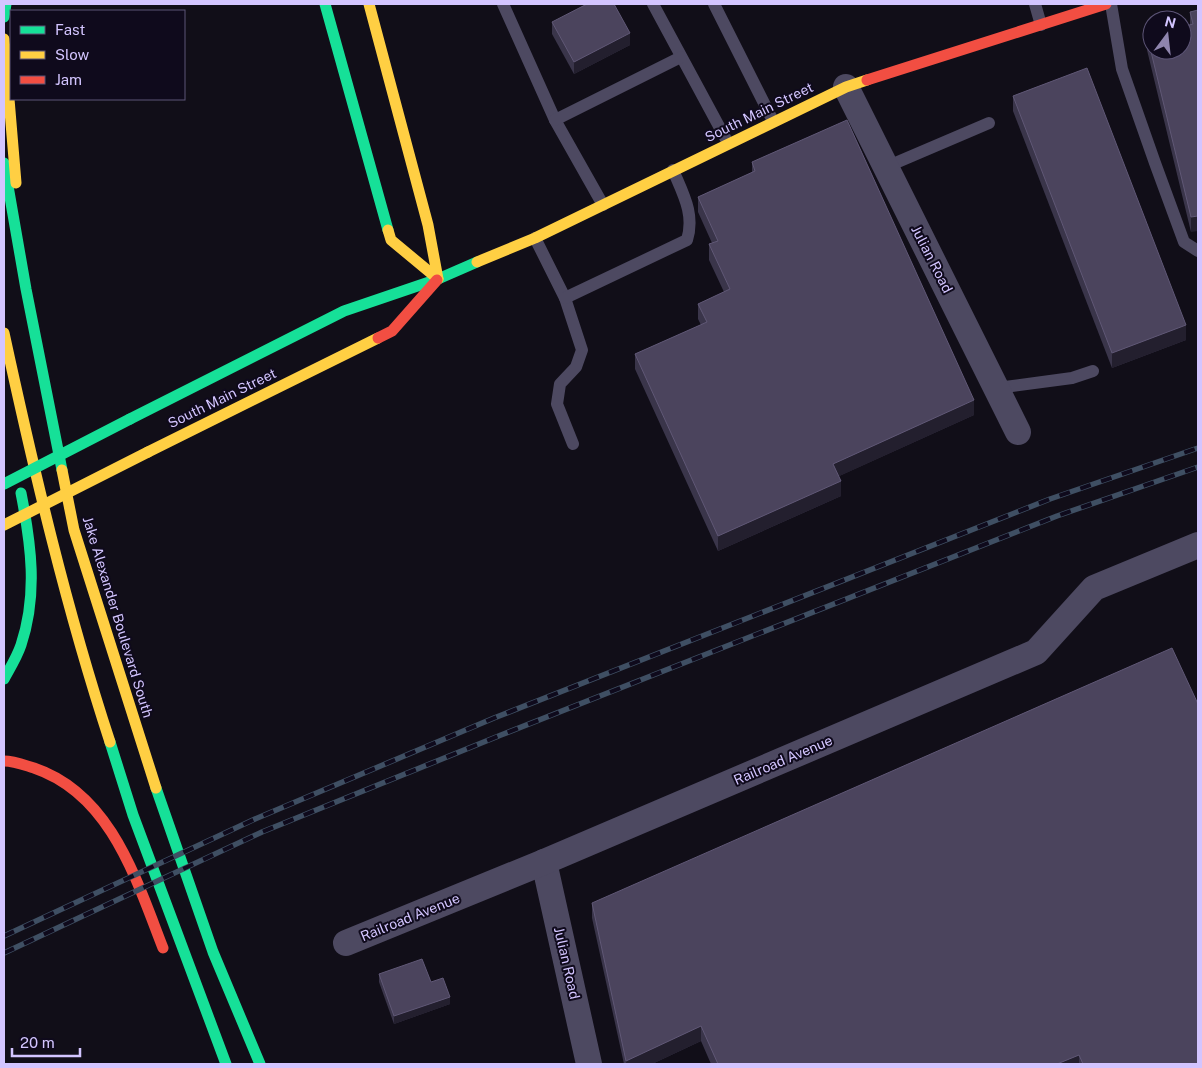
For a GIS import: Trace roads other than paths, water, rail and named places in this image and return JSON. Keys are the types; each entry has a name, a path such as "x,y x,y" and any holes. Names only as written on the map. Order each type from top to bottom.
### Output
{"main road":[{"path":"4,17 6,4"},
{"path":"325,4 392,240 438,279"},
{"path":"369,4 428,225 438,279"},
{"name":"South Main Street","path":"4,484 344,311 438,279 536,238 846,86 1106,4"},
{"path":"4,39 26,289"},
{"name":"Jake Alexander Boulevard South","path":"4,163 26,289 74,530 138,735 209,943 260,1064"},
{"name":"South Main Street","path":"4,525 392,331 438,279"},
{"path":"4,333 34,470 89,678 133,815 226,1064"},
{"path":"4,679 21,645 32,594 31,543 15,467"},
{"path":"4,761 10,761 59,779 94,808 118,839 167,957"}],"street":[{"name":"Julian Road","path":"846,86 1018,432"},
{"name":"Railroad Avenue","path":"346,943 544,862 1036,652 1094,588 1198,545"},
{"name":"Julian Road","path":"544,862 589,1064"}],"lane":[{"path":"503,4 555,120 602,205"},
{"path":"653,4 728,143"},
{"path":"714,4 773,121"},
{"path":"1035,4 1041,25"},
{"path":"1110,4 1122,69 1184,242 1198,251"},
{"path":"555,120 681,57"},
{"path":"886,167 988,123"},
{"path":"565,298 687,240 690,230 690,211 673,170"},
{"path":"536,238 565,298 582,350 576,368 560,384 557,404 572,444"},
{"path":"997,388 1072,378 1093,370"}],"railway":[{"path":"4,936 255,819 494,718 1050,499 1198,448"},
{"path":"4,953 262,832 501,735 1057,516 1198,467"}]}
